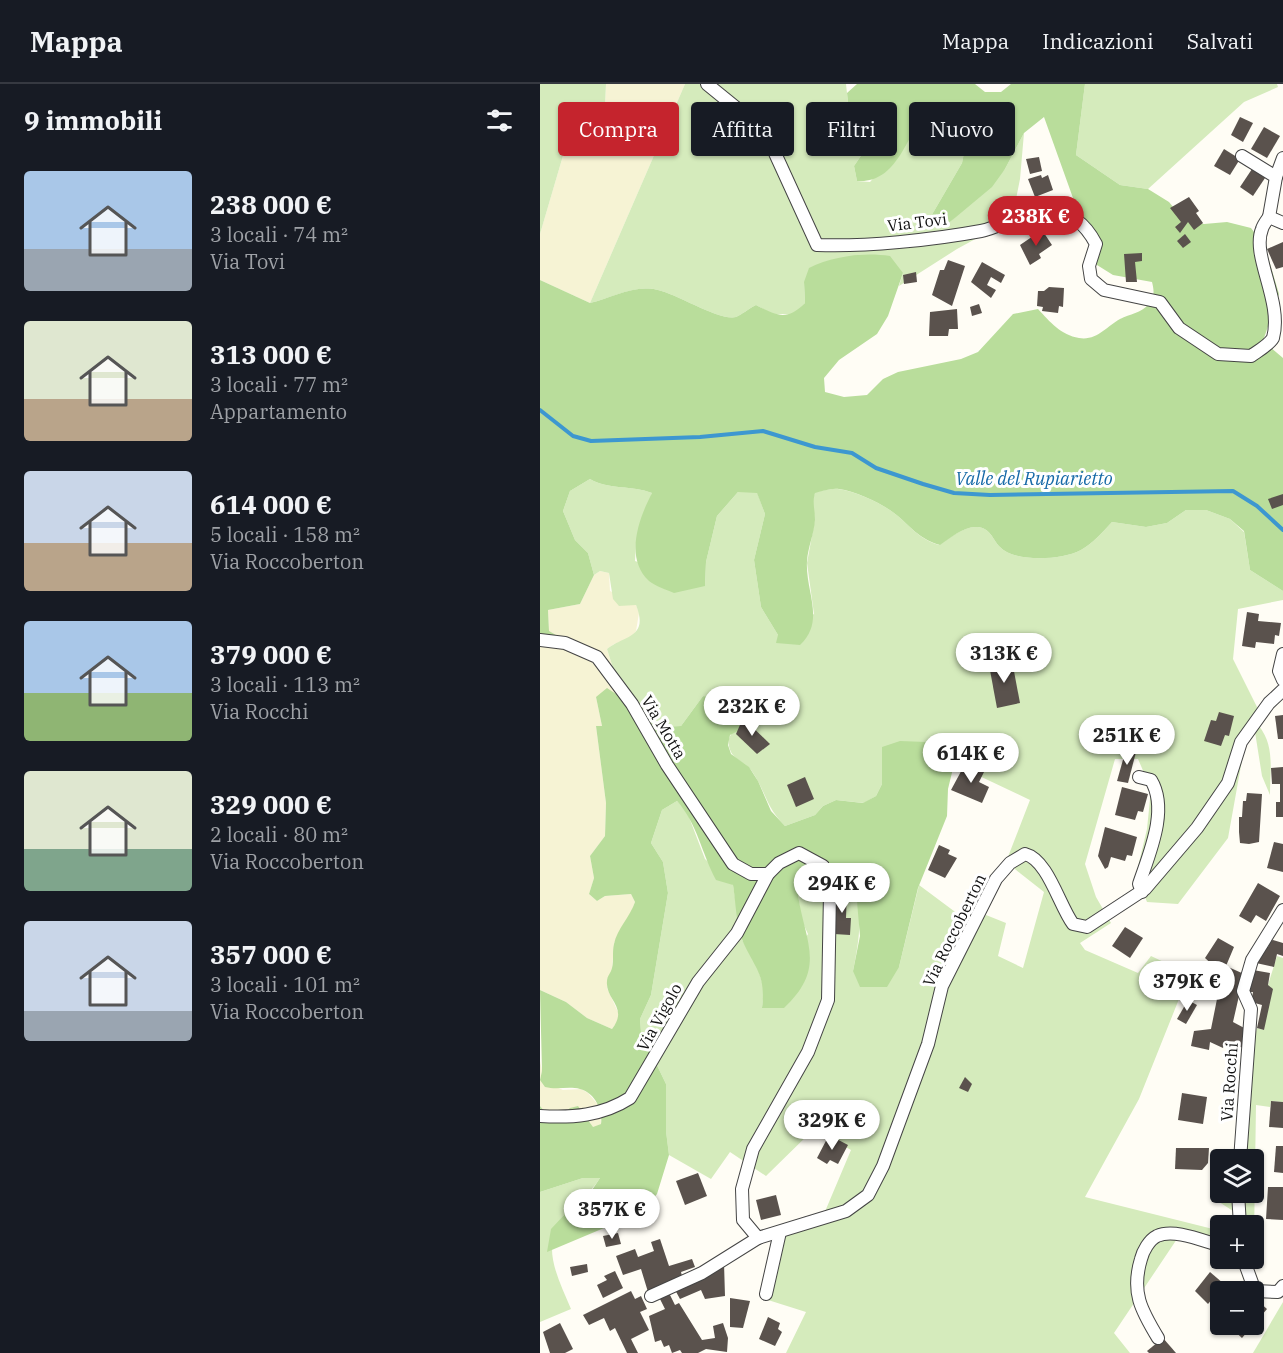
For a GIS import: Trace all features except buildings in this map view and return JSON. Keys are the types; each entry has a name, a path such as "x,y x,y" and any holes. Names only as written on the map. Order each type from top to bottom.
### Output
{"street":[{"name":"Via Tovi","path":"707,84 745,115 774,151 817,245 849,246 982,231 1045,210 1073,216 1087,226 1096,244 1089,266 1091,279 1104,290 1160,302 1179,328 1218,354 1251,356 1272,340 1278,327 1278,303 1262,248 1261,231 1269,217"},
{"path":"1242,156 1276,177"},
{"path":"1283,158 1276,177 1269,217 1283,223"},
{"name":"Via Motta","path":"540,640 565,642 597,657 632,704 667,765 733,864 751,874 768,874"},
{"path":"1283,654 1279,671 1283,680"},
{"name":"Via Roccoberton","path":"651,1296 702,1272 758,1239 846,1211 868,1196 883,1166 928,1044 942,986 996,879 1010,863 1025,855 1032,856 1042,867 1073,924 1087,927 1142,892 1197,828 1228,783 1241,742 1269,703 1283,690"},
{"path":"1139,777 1151,780 1157,791 1158,805 1155,832 1139,884 1142,892"},
{"path":"758,1239 743,1220 742,1189 753,1149 808,1052 828,1000 830,946 830,893 823,866 799,853 779,863 768,874"},
{"name":"Via Vigolo","path":"540,1116 591,1115 615,1108 630,1098 698,982 737,933 768,874"},
{"name":"Via Rocchi","path":"1241,1149 1251,1009 1243,991 1252,960 1283,910"},
{"path":"766,1294 780,1232"},
{"path":"1158,1338 1146,1318 1136,1290 1137,1271 1144,1250 1156,1236 1173,1234 1210,1243"},
{"path":"1247,1269 1255,1291 1278,1292 1283,1286"}],"shaded area":[{"path":"606,84 685,84 677,102 605,102"},
{"path":"563,156 654,156 590,303 540,280 540,234"},
{"path":"600,571 609,573 610,591 636,605 639,613 636,631 631,639 614,644 607,649 613,668 624,682 626,690 623,699 596,697 602,726 596,726 606,803 605,836 590,856 594,878 589,894 597,901 605,896 631,894 635,902 628,921 614,943 612,971 607,979 607,988 618,1012 618,1021 612,1029 587,1018 566,1002 540,990 540,642 549,631 548,610 580,604 594,575"},
{"path":"540,1080 563,1090 581,1089 588,1093 600,1107 601,1124 593,1128 584,1112 546,1113 540,1106"}],"green space":[{"path":"540,84 606,84 605,102 558,102 558,156 563,156 540,234"},
{"path":"685,84 846,84 848,102 806,102 806,156 861,156 854,166 857,181 870,182 893,156 897,156 897,152 909,138 909,156 963,156 962,163 930,218 950,222 1005,169 1012,156 1015,156 1015,150 1024,133 1020,179 1012,219 957,249 899,286 903,273 804,282 805,303 795,314 772,314 756,305 736,317 729,317 719,315 666,292 649,289 632,290 590,303 654,156 679,156 679,102 677,102"},
{"path":"857,84 975,84 985,92 1001,92 1011,84 1085,84 1076,155 1120,185 1148,189 1169,202 1182,218 1204,224 1227,222 1251,228 1265,247 1279,294 1263,341 1283,358 1283,591 1250,570 1244,531 1230,519 1206,510 1186,510 1167,523 1146,527 1112,522 1081,550 1051,558 1027,558 1007,552 985,529 977,527 962,530 940,545 920,535 894,513 875,502 853,492 833,489 815,493 814,497 815,520 807,561 812,626 808,636 800,645 776,643 778,635 761,607 754,560 765,514 757,493 738,492 717,516 706,562 705,586 674,593 649,581 641,572 637,561 636,538 652,493 605,485 590,479 570,491 563,511 575,540 588,553 594,575 580,604 548,610 549,631 561,638 540,642 540,280 590,303 632,290 649,289 666,292 719,315 729,317 736,317 756,305 782,315 799,309 805,303 804,282 809,268 828,260 849,256 870,254 890,256 903,273 888,316 877,334 839,360 824,378 825,392 844,397 867,395 883,379 898,372 961,359 978,352 1013,314 1038,309 1061,331 1085,338 1096,335 1120,319 1146,307 1151,301 1154,293 1152,282 1113,275 1097,265 1044,117 1024,133 1015,150 1015,102 909,102 909,140 897,160 886,172 874,179 857,181 854,166 861,156 897,156 897,102 848,102 847,93"},
{"path":"1085,84 1277,84 1278,87 1244,102 1148,189 1120,185 1076,155"},
{"path":"963,156 1012,156 992,187 950,222 932,227 930,218 962,163"},
{"path":"590,479 605,485 652,493 636,542 635,561 705,586 706,562 717,516 738,492 757,492 765,514 754,560 761,607 778,635 814,614 807,563 815,519 812,503 815,492 833,489 852,492 889,509 920,535 939,545 962,530 977,527 985,529 1007,552 1027,558 1051,558 1081,550 1112,522 1146,527 1167,523 1186,510 1206,510 1230,519 1244,532 1250,570 1283,591 1283,600 1238,609 1233,659 1258,709 1242,760 1228,838 1178,904 1147,902 1136,875 1147,829 1151,789 1138,759 1115,759 1085,864 1096,897 1111,923 1080,943 1085,950 1138,973 1151,956 1189,974 1139,1099 1085,1197 1210,1228 1210,1240 1181,1233 1114,1333 1130,1353 786,1353 806,1312 768,1300 780,1239 821,1221 851,1150 814,1129 766,1176 730,1152 711,1179 669,1155 666,1131 666,1084 641,1032 640,1019 651,995 668,893 663,862 651,843 662,810 677,801 687,812 705,859 733,885 742,940 756,962 764,989 762,1008 808,934 801,919 798,895 809,884 820,879 847,878 857,899 859,923 853,971 899,967 919,885 974,926 986,915 1006,923 998,956 1023,968 1044,892 1006,862 1030,800 954,764 957,752 882,747 882,784 876,796 864,803 836,800 823,806 815,815 785,826 773,812 751,770 731,752 729,740 734,731 703,696 681,726 640,728 624,682 613,668 607,649 637,630 639,616 636,605 619,606 613,599 609,573 600,571 594,575 588,553 575,540 563,511 570,491"},
{"path":"607,688 628,702 640,728 657,729 656,724 658,727 681,726 703,696 741,708 748,719 740,730 730,735 728,745 731,754 749,767 771,811 785,826 815,815 823,806 836,800 863,803 876,796 882,784 882,747 900,741 952,743 957,752 948,789 947,816 918,888 899,967 887,987 860,987 853,971 860,936 856,890 847,878 819,879 809,884 798,895 810,954 809,967 797,994 784,1008 762,1008 763,988 759,973 741,936 733,885 716,880 690,819 677,801 662,810 651,843 663,862 668,893 651,995 640,1019 641,1032 666,1084 666,1131 669,1155 657,1194 642,1212 547,1252 551,1229 565,1214 588,1196 600,1178 583,1178 540,1192 540,1106 546,1113 563,1114 570,1108 578,1106 593,1127 601,1124 601,1119 597,1103 590,1094 576,1088 545,1087 540,1080 542,1071 540,990 566,1002 587,1018 612,1029 618,1015 607,988 607,979 612,968 613,947 635,902 631,894 605,896 597,901 589,894 594,878 590,856 605,836 606,803 596,726 602,726 596,697"},
{"path":"1259,726 1270,750 1270,795 1262,776 1255,732"},
{"path":"1277,956 1283,958 1283,1102 1271,1101 1270,1107 1256,1105 1255,1149 1235,1149 1238,1102 1244,1103 1250,1054 1257,1028 1264,1030 1268,985"},
{"path":"583,1178 600,1178 564,1215 553,1238 553,1261 556,1273 571,1309 540,1322 540,1192"},
{"path":"1221,1203 1255,1203 1254,1215 1233,1215 1233,1211"},
{"path":"1283,1302 1283,1353 1253,1353"}],"waterway":[{"name":"Valle del Rupiarietto","path":"540,410 573,436 591,441 700,437 763,431 815,447 852,453 876,468 954,493 990,495 1233,491 1257,506 1283,530"}]}
